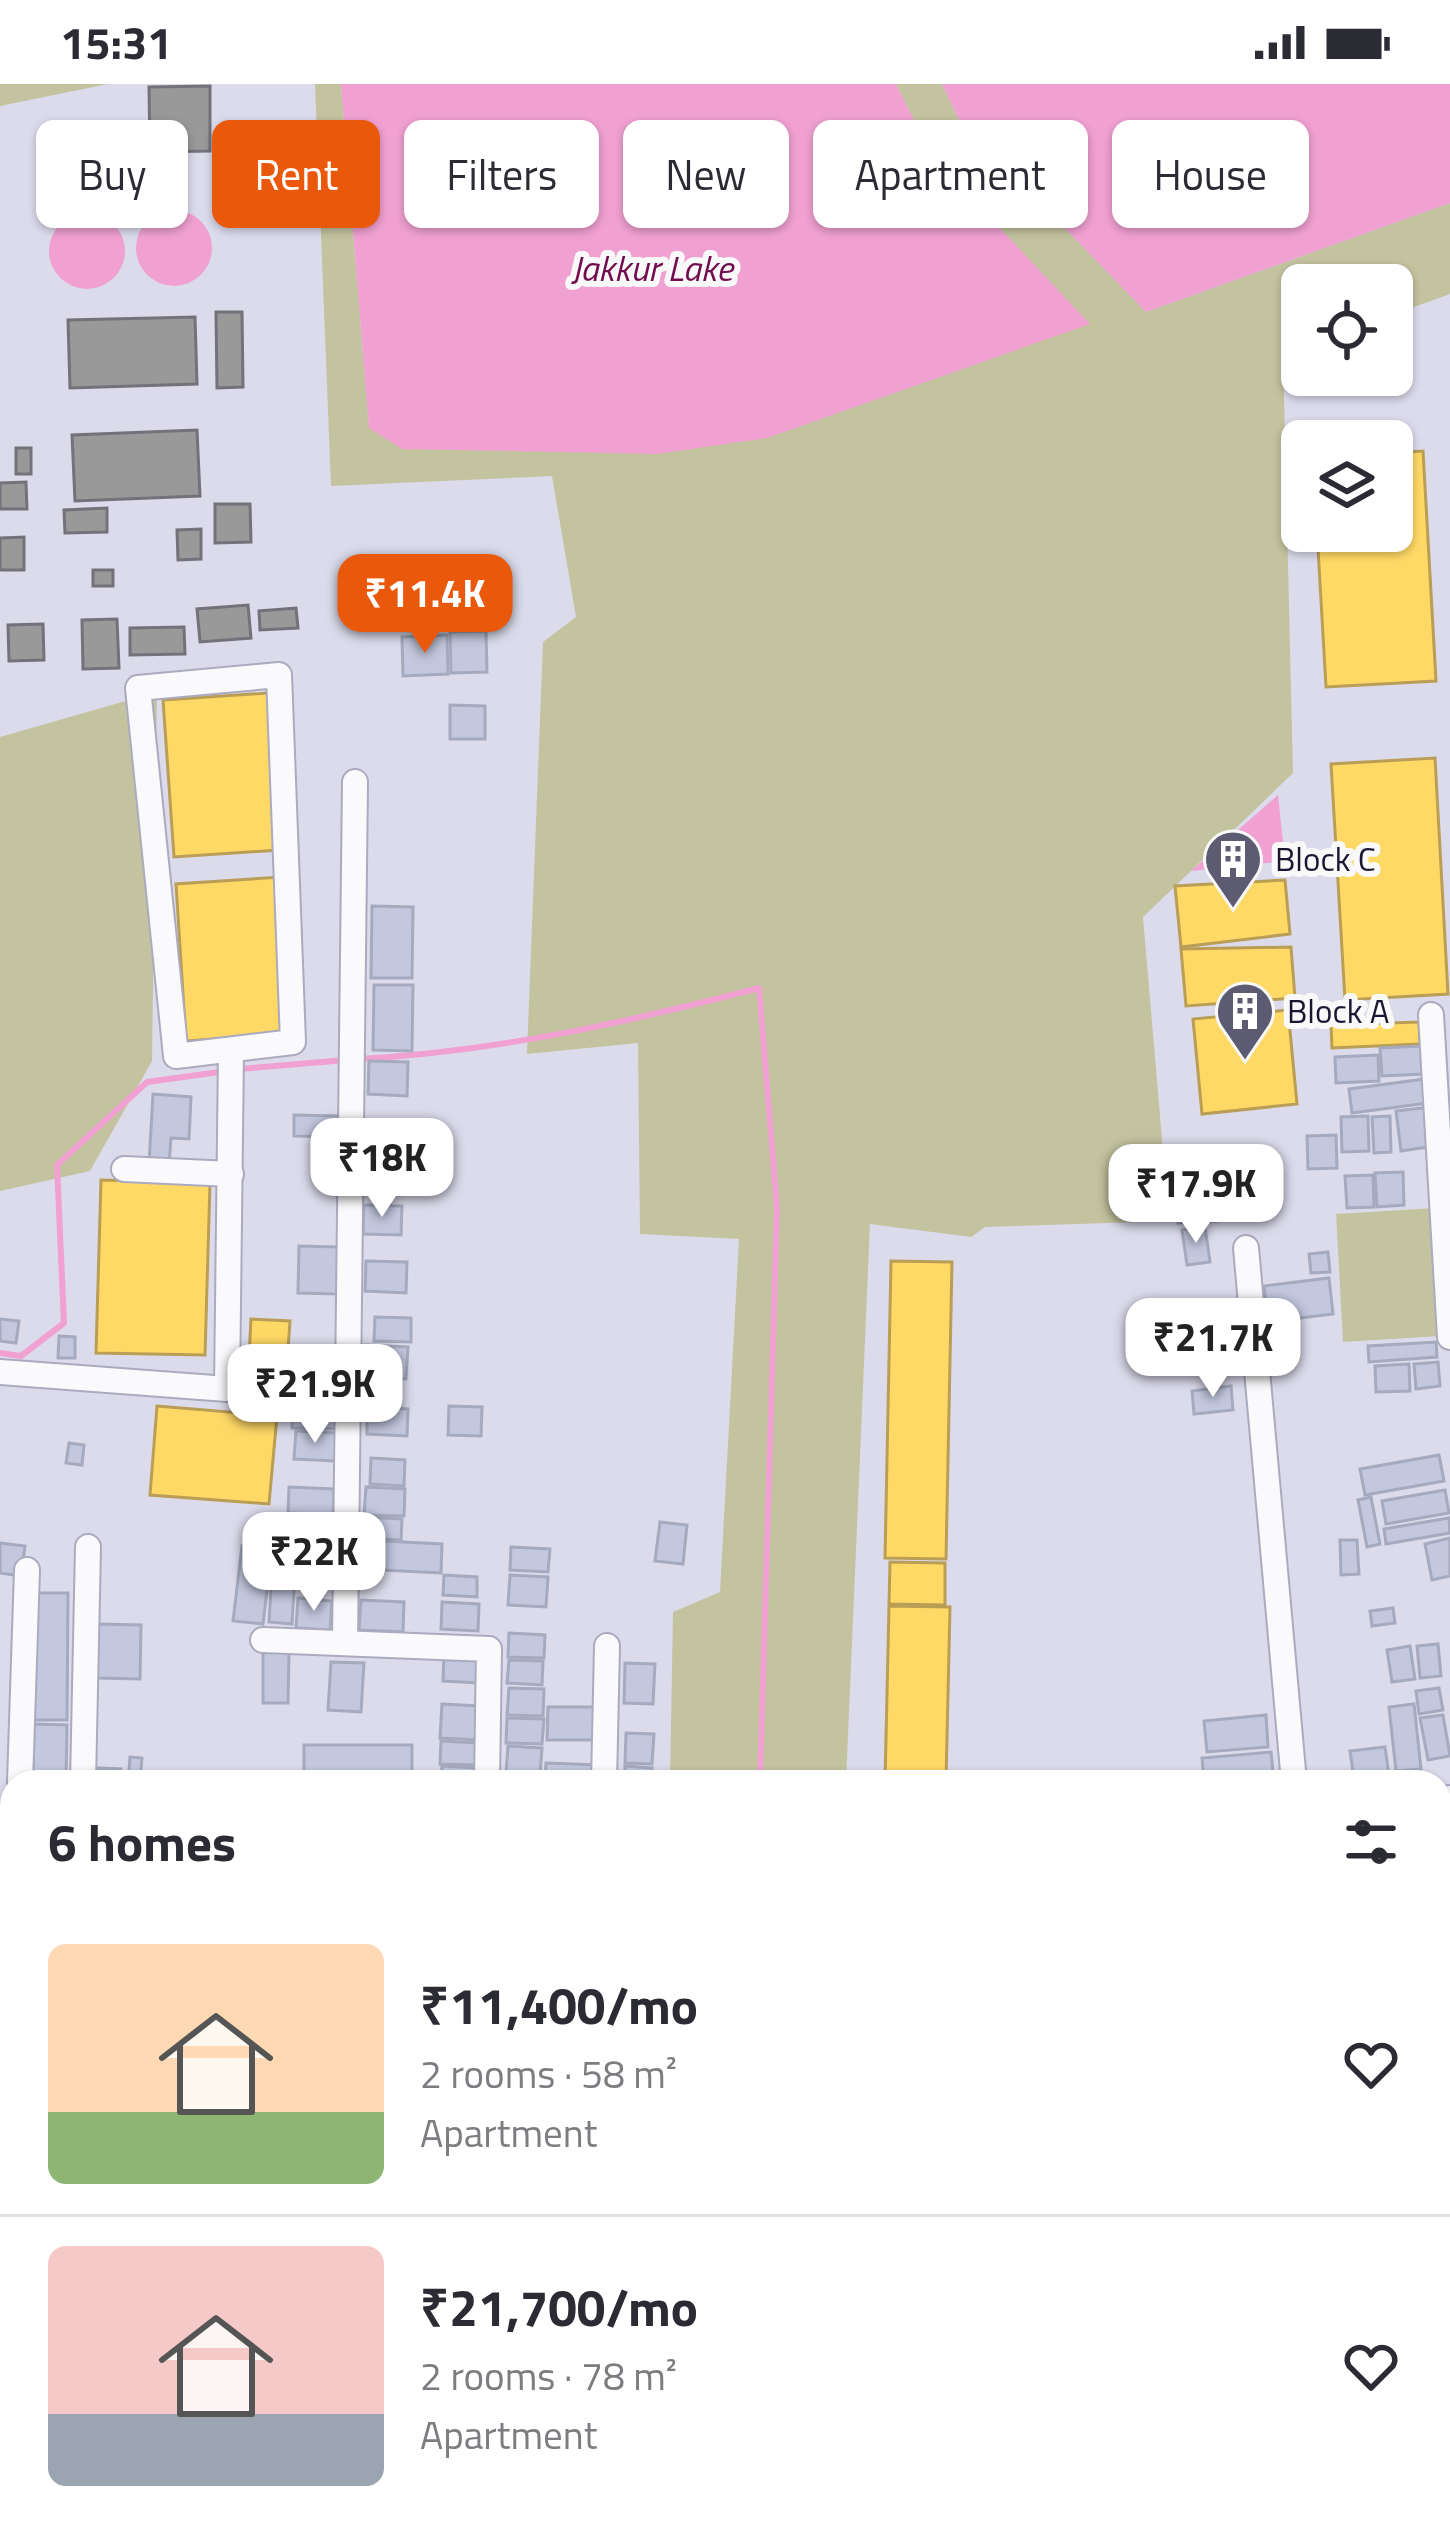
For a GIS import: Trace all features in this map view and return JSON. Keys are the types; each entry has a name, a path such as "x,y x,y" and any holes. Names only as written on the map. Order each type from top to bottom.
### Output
{"street":[{"path":"279,675 293,1042 231,1054 176,1056 138,688 279,675"},
{"path":"345,1643 356,782"},
{"path":"1431,1015 1450,1337"},
{"path":"0,1372 227,1388 231,1054"},
{"path":"124,1169 232,1174"},
{"path":"1246,1248 1293,1770"},
{"path":"83,1770 88,1546"},
{"path":"20,1770 27,1570"},
{"path":"262,1640 489,1649 487,1770"},
{"path":"604,1770 608,1646"}],"green space":[{"path":"0,84 108,84 0,106"},
{"path":"315,84 341,84 344,120 316,120"},
{"path":"896,84 942,84 958,118 914,120"},
{"path":"1450,203 1450,294 1413,307 1413,264 1281,264 1281,552 1288,552 1293,773 1143,917 1169,1221 985,1227 971,1237 870,1224 847,1770 670,1770 673,1612 720,1592 739,1239 640,1234 638,1043 527,1054 543,642 576,617 552,476 331,486 321,228 353,228 369,427 1089,324 999,228 1065,228 1146,312"},
{"path":"157,692 152,1061 90,1171 0,1191 0,737"},
{"path":"1434,1208 1440,1336 1343,1342 1336,1214"}],"water":[{"name":"Jakkur Lake","path":"341,84 896,84 914,120 813,120 813,228 1000,228 1090,324 767,438 657,454 402,449 369,428 353,228 380,228 380,120 344,120"},
{"path":"942,84 1450,84 1450,203 1146,312 1065,228 1088,228 1088,120 958,118"},
{"path":"188,213 209,234 209,262 188,283 160,283 139,262 136,248 143,228 188,228"},
{"path":"58,228 116,228 122,237 122,265 101,286 73,286 52,265 49,251"},
{"path":"1278,795 1285,861 1191,871"}],"building: Homes":[{"path":"1423,451 1436,681 1326,687 1318,552 1413,552 1413,452"},
{"path":"268,693 279,850 174,857 163,700"},
{"path":"1435,758 1448,994 1345,1000 1331,764"},
{"path":"281,877 291,1034 186,1041 176,884"},
{"name":"Block C","path":"1285,880 1290,934 1181,947 1175,886"},
{"path":"1291,947 1295,998 1186,1006 1181,949"},
{"name":"Block A","path":"1288,1010 1297,1104 1202,1114 1193,1019"},
{"path":"1419,1022 1420,1044 1332,1048 1331,1025"},
{"path":"101,1180 210,1183 205,1355 96,1353"},
{"path":"891,1261 952,1262 946,1559 885,1558"},
{"path":"251,1319 290,1321 286,1378 248,1376"},
{"path":"157,1406 277,1416 269,1504 150,1495"},
{"path":"890,1562 945,1563 945,1605 889,1604"},
{"path":"889,1606 950,1607 946,1770 885,1770"}],"building: Industry":[{"path":"210,86 210,151 188,151 188,120 150,120 149,87"},
{"path":"216,312 242,312 243,387 217,388"},
{"path":"195,317 197,384 70,388 68,320"},
{"path":"197,430 200,496 75,501 72,435"},
{"path":"16,448 31,448 31,474 16,474"},
{"path":"26,482 27,509 0,509 0,483"},
{"path":"215,504 250,504 251,542 215,543"},
{"path":"107,508 107,532 65,533 64,510"},
{"path":"201,529 201,559 178,560 177,530"},
{"path":"24,537 24,570 0,570 0,538"},
{"path":"93,570 113,570 113,586 93,586"},
{"path":"248,605 251,638 200,642 197,609"},
{"path":"296,608 298,628 260,630 259,611"},
{"path":"117,619 119,668 83,669 82,620"},
{"path":"43,624 44,660 9,661 8,625"},
{"path":"184,627 185,654 130,655 130,628"}],"building: Other":[{"path":"486,631 487,672 451,673 450,632"},
{"path":"447,635 448,674 403,676 402,637"},
{"path":"450,705 485,706 485,739 450,739"},
{"path":"372,906 413,907 412,978 371,978"},
{"path":"374,985 413,985 412,1051 373,1050"},
{"path":"1423,1046 1424,1074 1382,1076 1380,1048"},
{"path":"1378,1055 1379,1081 1336,1083 1335,1057"},
{"path":"369,1061 408,1062 407,1096 368,1094"},
{"path":"1425,1079 1428,1103 1352,1113 1349,1089"},
{"path":"153,1094 191,1097 189,1139 171,1138 169,1165 149,1164"},
{"path":"1431,1107 1435,1146 1401,1151 1396,1111"},
{"path":"294,1115 338,1116 338,1137 294,1136"},
{"path":"1368,1116 1369,1151 1342,1152 1341,1117"},
{"path":"1390,1116 1391,1152 1374,1153 1372,1117"},
{"path":"1336,1135 1337,1168 1308,1169 1307,1136"},
{"path":"1215,1153 1219,1221 1178,1223 1175,1156"},
{"path":"1403,1172 1404,1205 1377,1207 1375,1173"},
{"path":"1373,1175 1374,1207 1347,1208 1345,1176"},
{"path":"364,1205 402,1206 401,1235 363,1234"},
{"path":"1205,1227 1210,1262 1187,1265 1182,1230"},
{"path":"299,1246 338,1247 337,1294 298,1293"},
{"path":"1328,1252 1330,1272 1311,1273 1309,1254"},
{"path":"366,1261 407,1262 406,1293 365,1291"},
{"path":"1329,1278 1333,1314 1268,1322 1264,1286"},
{"path":"375,1317 411,1318 411,1342 374,1341"},
{"path":"0,1319 19,1321 16,1343 0,1341"},
{"path":"59,1336 75,1337 75,1358 58,1358"},
{"path":"1436,1342 1437,1357 1369,1362 1368,1346"},
{"path":"365,1345 408,1347 406,1379 364,1377"},
{"path":"297,1348 339,1350 338,1374 296,1373"},
{"path":"1438,1362 1440,1386 1416,1389 1414,1364"},
{"path":"1409,1364 1410,1391 1376,1392 1375,1366"},
{"path":"1231,1386 1233,1410 1194,1414 1192,1391"},
{"path":"293,1400 337,1402 336,1429 292,1428"},
{"path":"449,1406 482,1407 481,1436 448,1435"},
{"path":"367,1407 408,1409 407,1436 367,1434"},
{"path":"296,1431 336,1433 335,1461 294,1459"},
{"path":"69,1443 84,1445 82,1465 66,1463"},
{"path":"1439,1455 1444,1481 1365,1495 1360,1469"},
{"path":"371,1458 405,1460 404,1486 370,1484"},
{"path":"289,1487 334,1489 333,1515 288,1513"},
{"path":"366,1487 405,1489 404,1516 364,1515"},
{"path":"1445,1490 1449,1513 1386,1524 1382,1501"},
{"path":"1371,1497 1380,1544 1367,1547 1358,1500"},
{"path":"365,1517 402,1519 401,1540 364,1538"},
{"path":"1449,1518 1450,1533 1386,1544 1384,1529"},
{"path":"279,1522 332,1524 330,1571 277,1569"},
{"path":"660,1522 687,1525 683,1564 655,1561"},
{"path":"1450,1538 1450,1576 1432,1580 1425,1544"},
{"path":"363,1540 442,1544 441,1573 362,1569"},
{"path":"1340,1540 1357,1540 1359,1574 1341,1575"},
{"path":"0,1543 25,1546 21,1576 0,1573"},
{"path":"242,1546 272,1549 263,1624 233,1621"},
{"path":"511,1547 550,1549 548,1572 510,1570"},
{"path":"272,1574 295,1575 292,1624 269,1622"},
{"path":"444,1575 477,1577 477,1597 443,1595"},
{"path":"510,1575 548,1577 546,1607 508,1605"},
{"path":"35,1593 68,1593 67,1720 33,1720"},
{"path":"298,1598 332,1601 330,1630 296,1628"},
{"path":"361,1600 404,1602 403,1632 359,1630"},
{"path":"442,1602 479,1604 478,1631 441,1629"},
{"path":"1393,1608 1395,1623 1372,1626 1370,1611"},
{"path":"98,1624 141,1625 140,1679 97,1678"},
{"path":"509,1633 545,1635 544,1658 508,1657"},
{"path":"1438,1644 1441,1676 1420,1678 1417,1646"},
{"path":"1410,1646 1415,1679 1392,1682 1387,1650"},
{"path":"263,1652 289,1652 288,1703 263,1703"},
{"path":"444,1653 481,1655 479,1683 443,1681"},
{"path":"509,1660 543,1661 542,1685 507,1683"},
{"path":"331,1662 364,1663 361,1712 328,1710"},
{"path":"625,1663 655,1664 653,1704 624,1703"},
{"path":"509,1688 544,1689 543,1716 507,1715"},
{"path":"1439,1688 1443,1710 1419,1714 1416,1691"},
{"path":"442,1704 479,1706 478,1740 440,1738"},
{"path":"1414,1704 1421,1769 1396,1770 1389,1707"},
{"path":"548,1707 600,1707 599,1740 547,1740"},
{"path":"1266,1715 1268,1747 1207,1752 1204,1721"},
{"path":"1443,1715 1450,1756 1428,1760 1420,1718"},
{"path":"507,1718 544,1719 542,1744 506,1743"},
{"path":"34,1724 67,1725 66,1770 33,1770"},
{"path":"626,1733 654,1734 652,1764 625,1763"},
{"path":"441,1741 478,1743 477,1765 440,1764"},
{"path":"304,1745 412,1745 412,1770 304,1770"},
{"path":"508,1746 542,1748 540,1770 506,1770"},
{"path":"1385,1747 1388,1770 1353,1770 1350,1751"},
{"path":"1271,1752 1273,1770 1203,1770 1202,1758"},
{"path":"130,1757 142,1758 141,1770 129,1770"},
{"path":"546,1763 599,1765 599,1770 546,1770"},
{"path":"442,1766 478,1768 478,1770 442,1770"}],"waterway":[{"path":"359,1059 561,1034 759,988 777,1208 760,1770"},
{"path":"240,1069 346,1060"},
{"path":"0,1353 21,1356 64,1323 57,1165 147,1082 227,1071"}],"place":[{"name":"Block C","path":"1233,910"},
{"name":"Block A","path":"1245,1062"}]}
